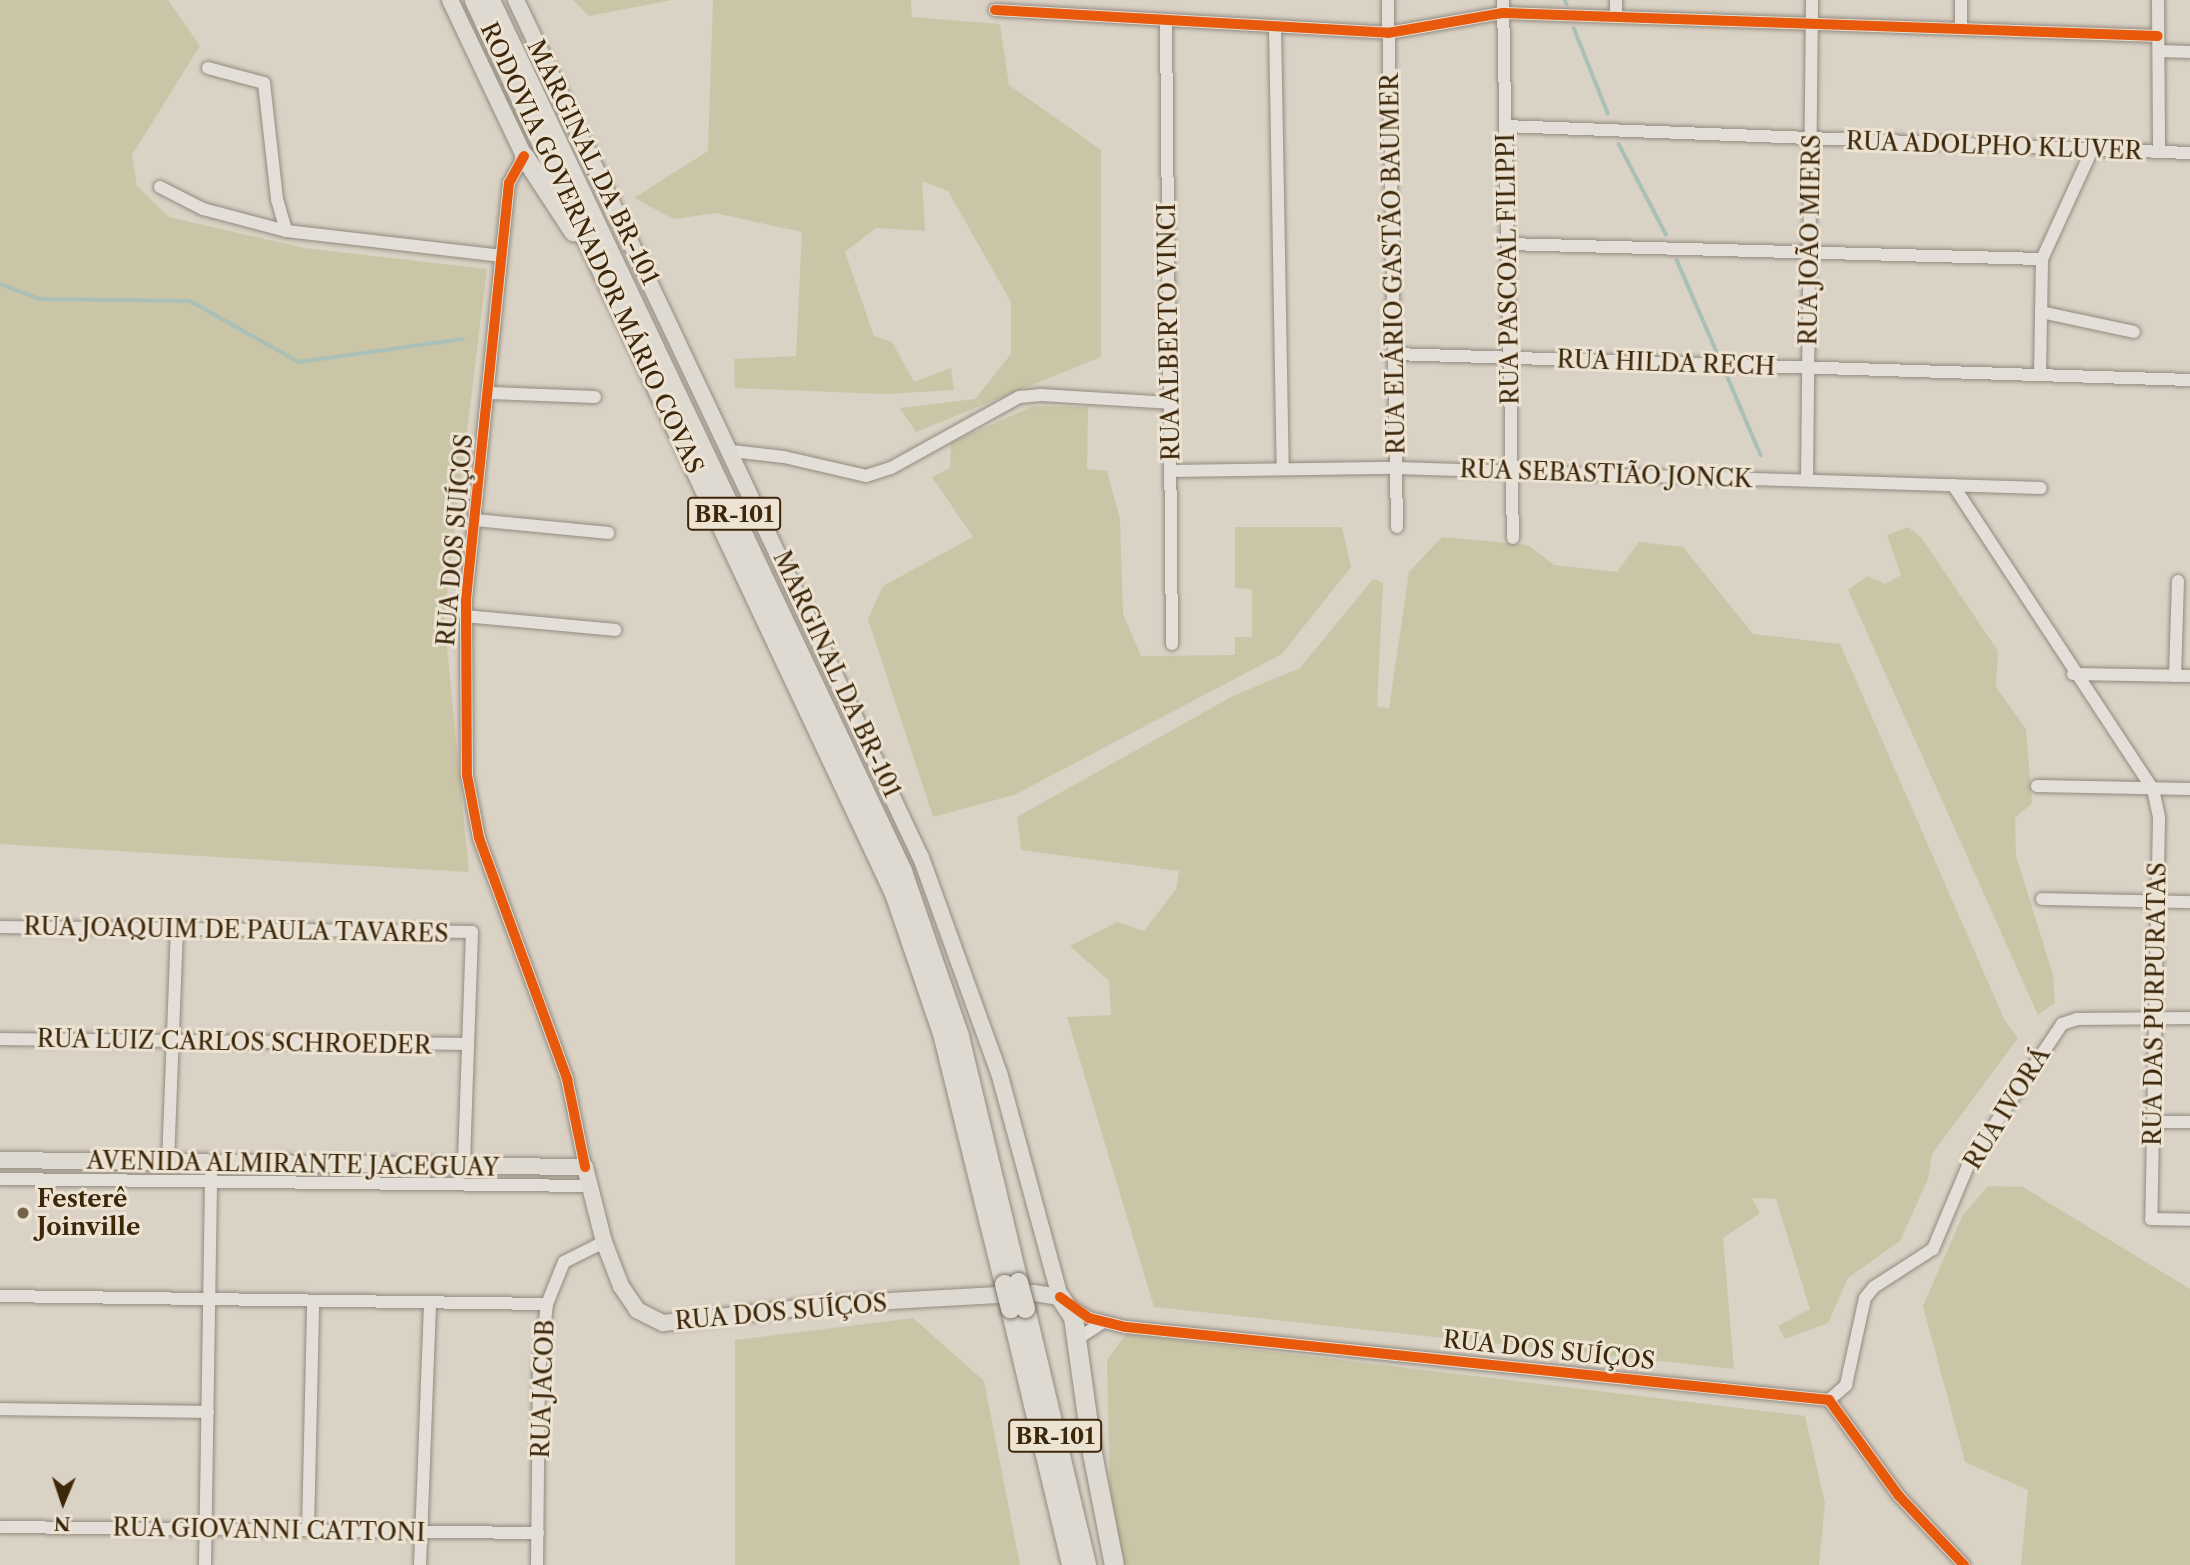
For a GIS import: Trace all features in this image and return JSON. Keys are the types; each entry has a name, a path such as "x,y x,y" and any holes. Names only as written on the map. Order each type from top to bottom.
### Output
{"highway":[{"name":"RODOVIA GOVERNADOR MÁRIO COVAS","path":"474,0 894,892 942,1033 1011,1283"},
{"name":"RODOVIA GOVERNADOR MÁRIO COVAS","path":"490,0 902,872 958,1036 1017,1308 1086,1565"},
{"path":"524,156 620,306"},
{"path":"1060,1297 1073,1317 1092,1453 1114,1565"},
{"name":"RODOVIA GOVERNADOR MÁRIO COVAS","path":"1017,1308 1071,1565"}],"main road":[{"path":"450,0 524,156"},
{"name":"MARGINAL DA BR-101","path":"516,0 732,451 936,894 1011,1110 1060,1297"},
{"name":"AVENIDA ALMIRANTE JACEGUAY","path":"0,1160 586,1167"},
{"name":"RUA DOS SUÍÇOS","path":"586,1167 604,1242 630,1301 644,1315 663,1323 836,1304 1034,1293 1060,1297"}],"street":[{"name":"RUA ELÁRIO GASTÃO BAUMER","path":"1388,0 1398,527"},
{"path":"1616,0 1616,17"},
{"name":"RUA JOÃO MIERS","path":"1807,480 1812,0"},
{"path":"1961,0 1961,29"},
{"path":"2158,0 2159,152"},
{"path":"995,10 1388,33 1503,7 1616,17 2158,36"},
{"name":"RUA PASCOAL FILIPPI","path":"1503,7 1513,538"},
{"name":"RUA ALBERTO VINCI","path":"1166,20 1172,644"},
{"path":"1275,26 1283,467"},
{"path":"2159,51 2190,52"},
{"path":"208,68 264,83 277,200 286,231"},
{"name":"RUA ADOLPHO KLUVER","path":"1505,126 2190,153"},
{"path":"2040,375 2042,259 2092,150"},
{"name":"RUA DOS SUÍÇOS","path":"524,156 509,183 490,393 465,616 467,775 474,820 566,1079 586,1167"},
{"path":"160,187 203,209 286,231 501,256"},
{"path":"1507,244 2042,259"},
{"path":"2041,312 2134,332"},
{"name":"RUA HILDA RECH","path":"1394,354 2190,380"},
{"path":"490,393 595,397"},
{"path":"732,451 785,457 866,476 891,468 1019,397 1041,395 1170,403"},
{"name":"RUA SEBASTIÃO JONCK","path":"1170,471 1283,467 1396,468 2041,488"},
{"path":"1953,485 2073,674 2153,789"},
{"path":"476,520 607,533"},
{"path":"2175,676 2178,581"},
{"path":"465,616 615,630"},
{"path":"2073,674 2190,676"},
{"path":"2037,786 2190,789"},
{"name":"RUA DAS PURPURATAS","path":"2153,789 2159,818 2151,1219 2190,1220"},
{"path":"2042,899 2190,902"},
{"name":"RUA JOAQUIM DE PAULA TAVARES","path":"0,927 471,932 468,1044"},
{"path":"168,1163 177,929"},
{"name":"RUA IVORÁ","path":"1829,1400 1846,1385 1866,1298 1874,1287 1933,1249 1970,1161 2062,1024 2077,1019 2190,1018"},
{"name":"RUA LUIZ CARLOS SCHROEDER","path":"0,1039 468,1044"},
{"path":"464,1166 468,1044"},
{"path":"2153,1122 2190,1122"},
{"path":"205,1565 211,1163"},
{"name":"AVENIDA ALMIRANTE JACEGUAY","path":"0,1179 589,1186"},
{"name":"RUA JACOB","path":"537,1565 539,1372 547,1304 564,1262 604,1242"},
{"path":"0,1296 547,1304"},
{"name":"RUA DOS SUÍÇOS","path":"1060,1297 1102,1323 1829,1400"},
{"path":"308,1530 313,1301"},
{"path":"419,1565 430,1303"},
{"path":"1077,1339 1102,1323"},
{"path":"1829,1400 1899,1496 1964,1565"},
{"path":"0,1409 208,1412"},
{"name":"RUA GIOVANNI CATTONI","path":"0,1527 538,1533"}],"shaded area":[{"path":"0,0 168,0 200,46 132,155 137,186 169,217 304,248 487,269 444,616 469,872 0,844"},
{"path":"573,0 672,0 589,16"},
{"path":"713,0 911,0 912,17 1000,24 1009,85 1101,150 1101,357 916,432 900,408 975,399 1011,354 1011,302 948,191 922,181 925,231 876,228 845,252 874,336 892,342 914,382 951,368 954,390 884,394 735,388 734,359 796,356 802,232 715,213 674,219 634,198 708,151"},
{"path":"1033,406 1088,407 1087,469 1107,471 1120,519 1123,614 1141,656 1235,655 1235,637 1252,637 1252,589 1235,588 1235,527 1342,527 1351,567 1282,654 1014,795 933,817 868,619 883,586 973,537 932,477 950,468 951,443"},
{"path":"1908,527 1921,537 1998,651 1996,687 2026,729 2032,803 2015,818 2016,856 2053,975 2055,1003 2038,1015 1848,590 1867,576 1885,584 1901,575 1887,535"},
{"path":"1442,537 1528,545 1554,565 1617,572 1639,542 1683,547 1753,634 1840,644 2005,1021 2018,1038 1932,1154 1928,1179 1900,1241 1848,1278 1828,1323 1785,1339 1778,1326 1810,1309 1776,1199 1752,1198 1760,1213 1723,1238 1734,1369 1154,1307 1067,1017 1111,1015 1109,981 1070,946 1117,922 1144,931 1176,889 1179,871 1021,850 1017,817 1233,696 1300,668 1373,579 1383,583 1377,706 1389,709 1409,572"},
{"path":"1988,1186 2023,1187 2190,1289 2190,1565 2021,1565 2028,1490 1965,1462 1923,1306 1963,1215"},
{"path":"913,1318 984,1381 1020,1565 735,1565 735,1340"},
{"path":"1126,1334 1805,1416 1825,1503 1819,1565 1123,1565 1110,1496 1107,1360"}],"waterway":[{"path":"1565,0 1567,4"},
{"path":"1574,28 1608,113"},
{"path":"1619,144 1666,234"},
{"path":"1677,260 1717,352"},
{"path":"0,284 40,299 190,301 299,362 462,339"},
{"path":"1726,373 1761,455"}],"cycle path":[{"path":"995,10 1388,33 1503,13 2158,36"},
{"path":"524,156 509,183 466,601 467,775 479,838 567,1079 585,1167"},
{"path":"1060,1297 1089,1318 1126,1327 1829,1400 1899,1496 1964,1565"}],"place":[{"name":"Festerê Joinville","path":"23,1213"}]}
